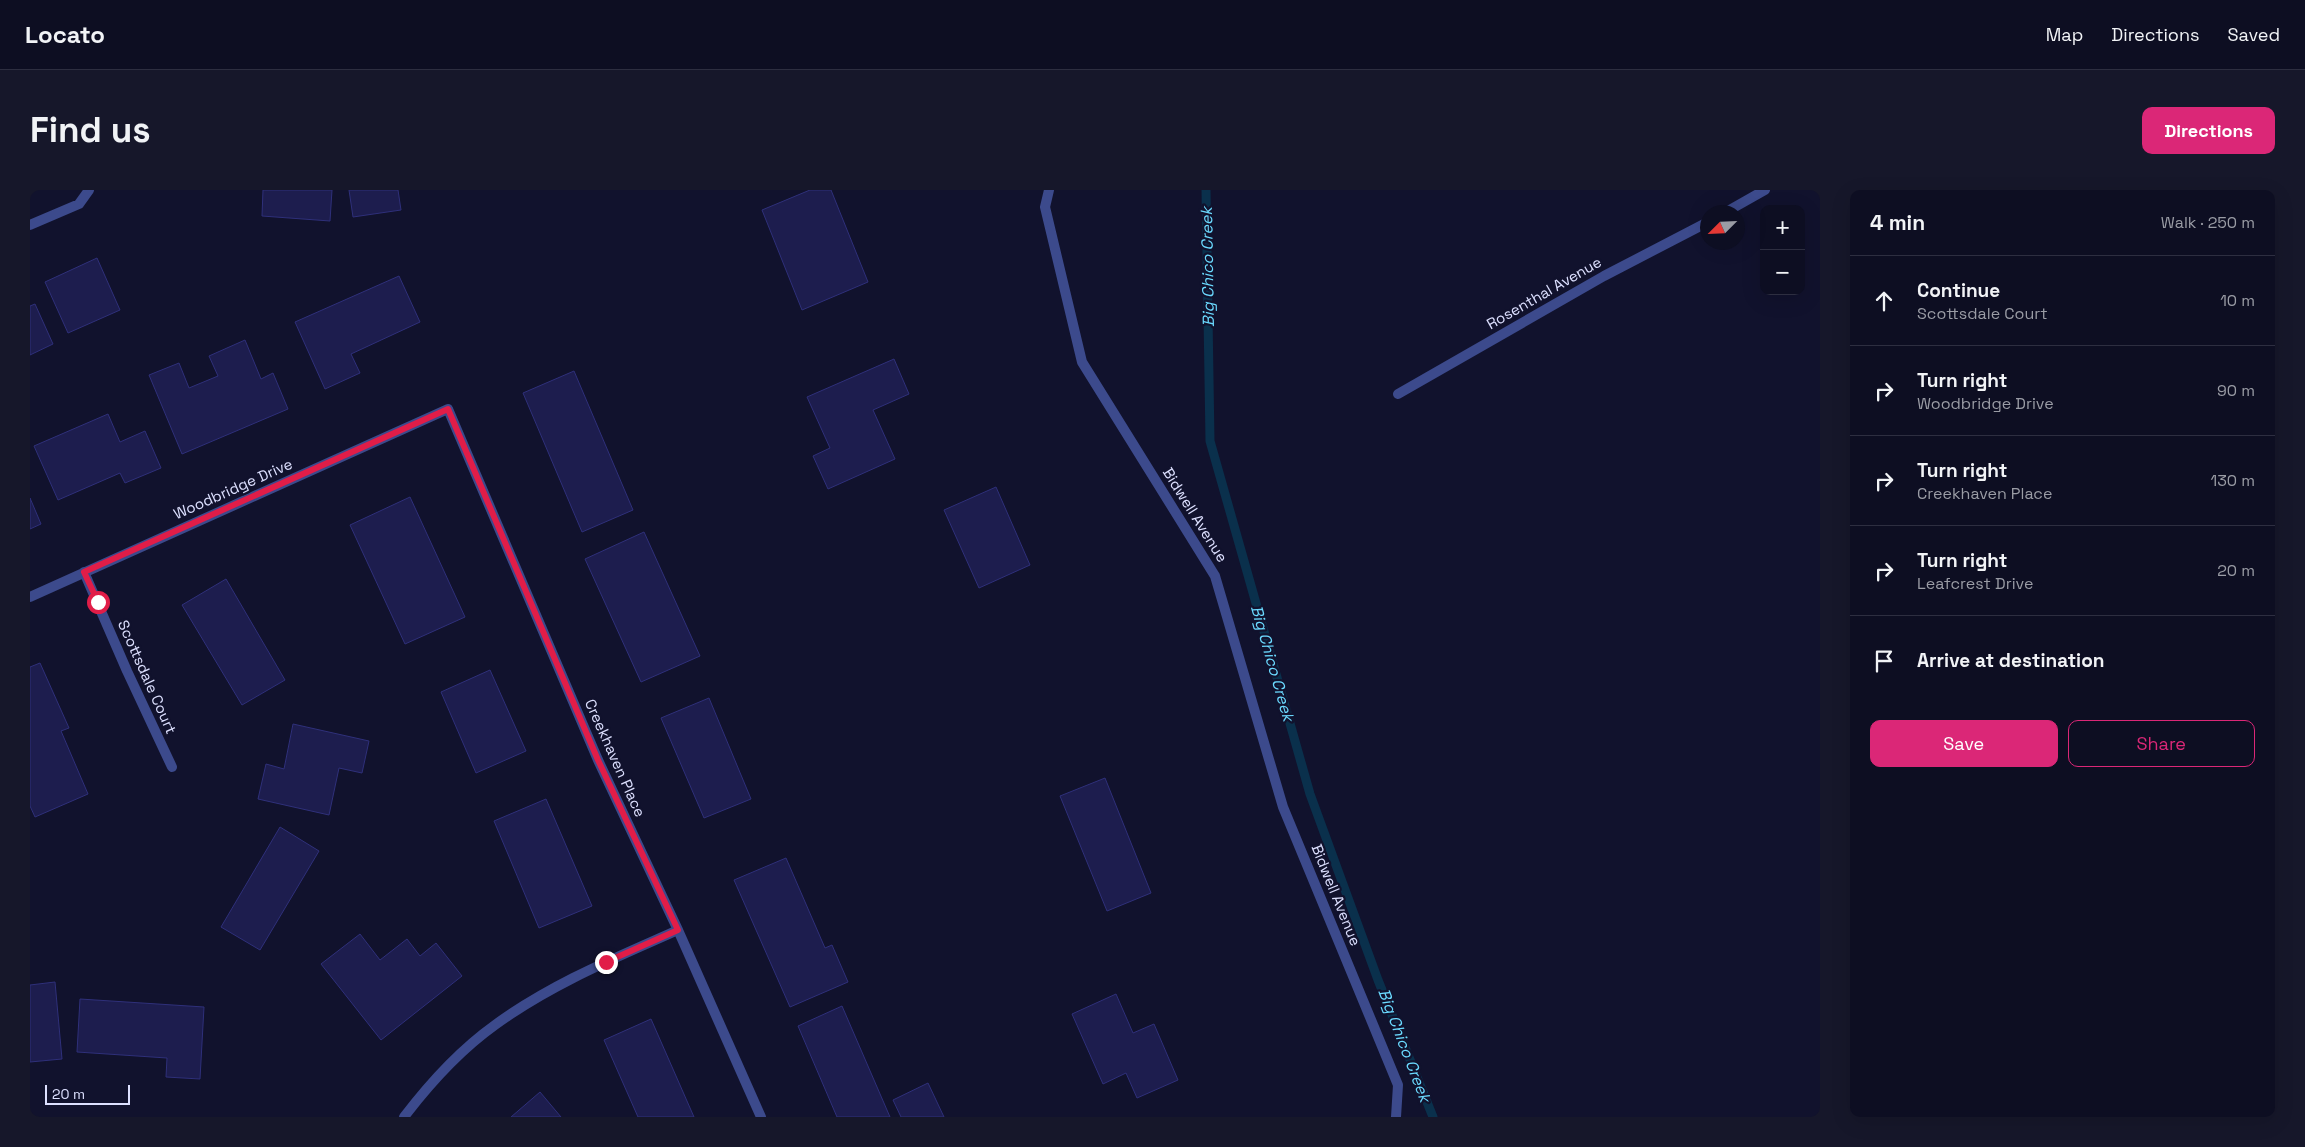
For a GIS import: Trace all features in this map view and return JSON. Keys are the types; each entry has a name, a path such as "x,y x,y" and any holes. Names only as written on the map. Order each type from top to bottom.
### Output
{"street":[{"path":"30,225 79,204 90,190"},
{"name":"Bidwell Avenue","path":"1050,190 1045,207 1082,362 1215,576 1283,807 1398,1085 1396,1117"},
{"path":"1738,205 1765,190"},
{"name":"Rosenthal Avenue","path":"1398,394 1604,276 1700,226"},
{"name":"Woodbridge Drive","path":"30,597 448,409"},
{"name":"Creekhaven Place","path":"448,409 598,760 678,930 761,1117"},
{"name":"Scottsdale Court","path":"84,572 127,671 172,767"},
{"path":"404,1117 452,1061 494,1025 546,991 678,930"}],"building":[{"path":"263,190 332,190 330,221 262,216"},
{"path":"349,190 398,190 401,210 353,217"},
{"path":"810,190 831,190 868,282 802,310 762,210"},
{"path":"97,258 120,310 68,333 45,282"},
{"path":"399,276 420,322 351,354 360,373 325,389 295,322"},
{"path":"35,304 53,344 30,355 30,306"},
{"path":"245,340 261,379 273,373 288,409 182,454 149,375 179,363 189,388 218,376 209,356"},
{"path":"894,359 909,394 873,410 895,459 828,489 813,456 830,448 807,397"},
{"path":"574,371 633,510 582,532 523,393"},
{"path":"108,414 120,442 145,431 161,468 125,483 120,473 58,500 34,446"},
{"path":"996,487 1030,565 979,588 944,510"},
{"path":"410,497 465,617 405,644 350,525"},
{"path":"30,498 41,524 30,529"},
{"path":"644,532 700,656 641,682 585,559"},
{"path":"226,579 285,680 242,705 182,605"},
{"path":"40,663 69,728 61,731 88,794 35,817 30,806 30,667"},
{"path":"490,670 526,751 476,773 441,692"},
{"path":"709,698 751,799 704,818 661,718"},
{"path":"293,724 369,741 362,773 339,768 329,815 258,799 266,764 284,769"},
{"path":"1105,778 1151,893 1107,911 1060,796"},
{"path":"546,799 592,906 539,928 494,821"},
{"path":"280,827 319,851 260,950 221,927"},
{"path":"786,858 825,948 832,945 848,982 790,1007 734,880"},
{"path":"360,934 380,960 407,939 420,956 436,943 462,976 381,1040 321,964"},
{"path":"55,982 62,1059 30,1062 30,985"},
{"path":"1116,994 1133,1033 1154,1024 1178,1080 1137,1098 1126,1073 1103,1084 1072,1014"},
{"path":"80,999 204,1007 200,1079 166,1077 167,1058 77,1052"},
{"path":"842,1006 890,1117 837,1117 798,1026"},
{"path":"651,1019 694,1117 638,1117 604,1040"},
{"path":"928,1083 944,1117 901,1117 893,1100"},
{"path":"540,1092 561,1117 511,1117"}],"waterway":[{"name":"Big Chico Creek","path":"1206,190 1210,441 1310,794 1378,980 1433,1117"}],"route":[{"path":"98,602 84,572 448,409 598,760 678,930 606,962"}]}
